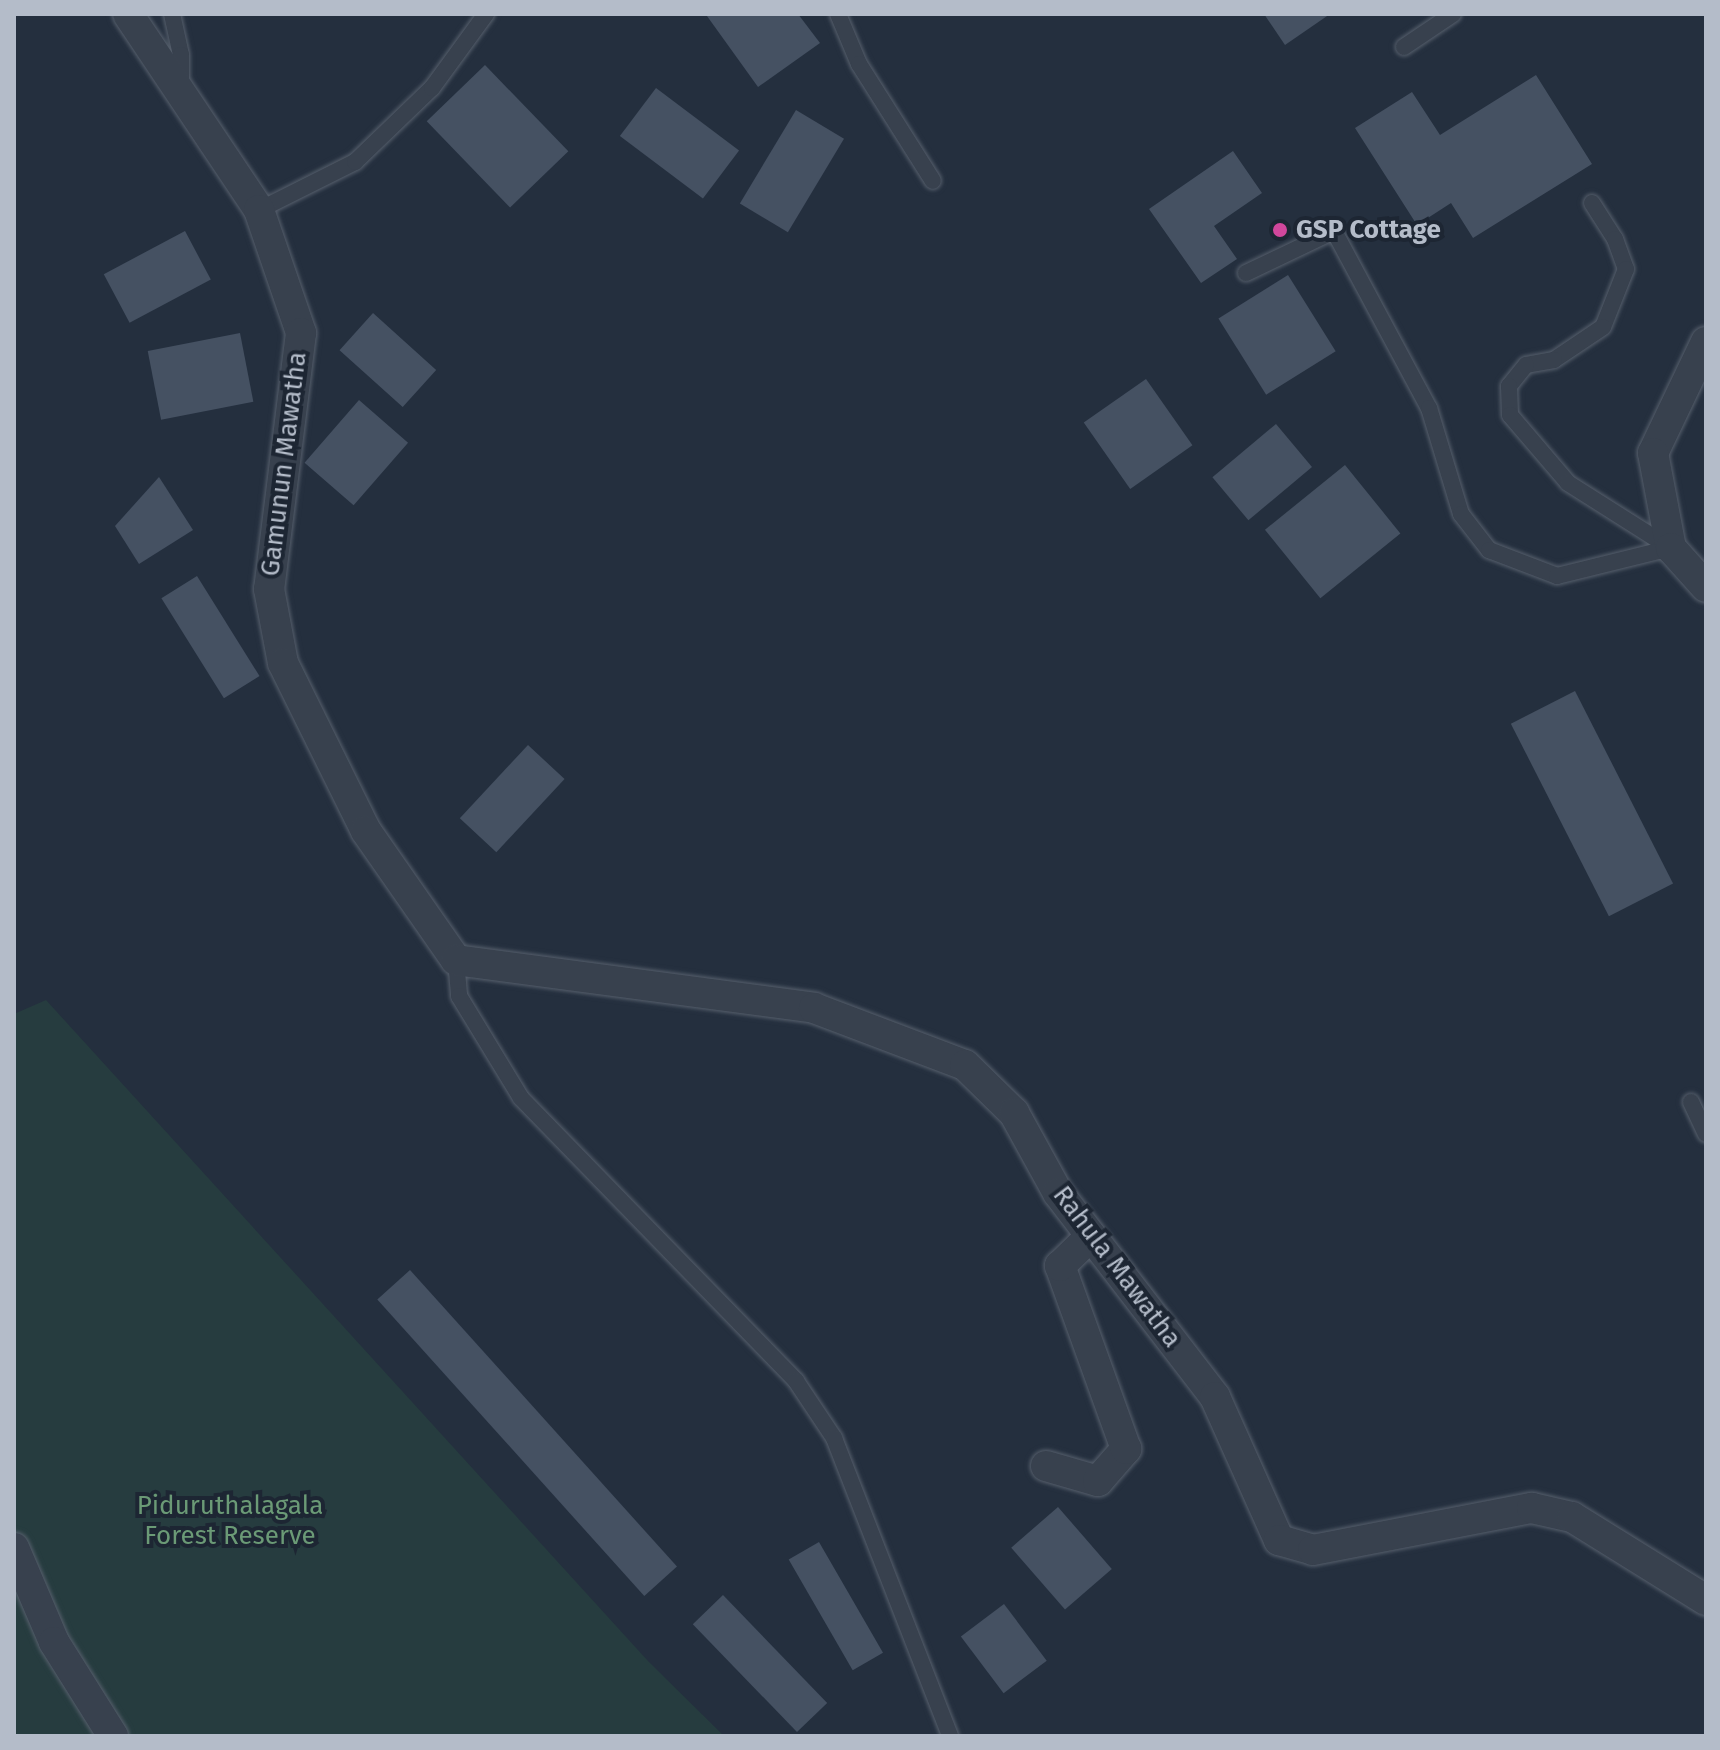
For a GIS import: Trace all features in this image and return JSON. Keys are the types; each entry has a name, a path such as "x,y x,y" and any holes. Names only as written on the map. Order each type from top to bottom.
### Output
{"street":[{"name":"Gamunun Mawatha","path":"128,14 259,210 301,333 269,589 283,663 366,831 456,960"},
{"path":"1706,342 1653,453 1671,548 1706,587"},
{"name":"Rahula Mawatha","path":"456,960 814,1008 965,1065 1014,1113 1058,1193 1215,1397 1279,1540 1313,1550 1532,1508 1572,1517 1706,1600"},
{"path":"1046,1466 1098,1481 1126,1449 1060,1266 1091,1236"},
{"path":"14,1548 54,1642 113,1736"}],"lane":[{"path":"172,14 181,55 182,94"},
{"path":"259,210 355,162 432,88 486,14"},
{"path":"838,14 859,64 933,181"},
{"path":"1404,47 1453,14"},
{"path":"1592,203 1615,239 1626,269 1603,327 1554,360 1526,365 1509,386 1510,415 1568,483 1671,548"},
{"path":"1246,273 1334,231 1429,408 1461,514 1489,550 1557,576 1671,548"},
{"path":"456,960 459,996 521,1098 796,1381 834,1438 950,1736"},
{"path":"1691,1102 1706,1134"}],"green space":[{"name":"Piduruthalagala Forest Reserve","path":"46,1000 648,1661 724,1736 14,1736 14,1014"}],"building":[{"path":"798,14 820,43 758,87 707,16"},
{"path":"1264,14 1330,14 1285,45"},
{"path":"485,65 568,151 510,208 427,121"},
{"path":"1536,75 1592,164 1473,238 1451,203 1417,225 1355,128 1412,92 1440,135"},
{"path":"656,88 739,151 703,199 620,136"},
{"path":"796,110 844,139 788,232 740,203"},
{"path":"1233,151 1262,193 1214,226 1237,259 1201,283 1149,209"},
{"path":"185,231 211,280 130,323 104,274"},
{"path":"1288,275 1336,351 1266,395 1218,318"},
{"path":"373,313 436,370 403,407 340,350"},
{"path":"240,333 253,402 161,420 148,351"},
{"path":"1146,379 1192,445 1130,489 1084,423"},
{"path":"359,400 408,443 354,505 305,463"},
{"path":"1276,424 1312,467 1248,520 1212,477"},
{"path":"1345,465 1400,533 1320,598 1265,530"},
{"path":"159,477 193,530 139,564 115,526"},
{"path":"197,576 260,676 224,698 161,598"},
{"path":"1575,691 1673,883 1609,916 1511,724"},
{"path":"528,745 565,779 496,852 460,818"},
{"path":"410,1270 677,1567 644,1596 377,1299"},
{"path":"1058,1507 1112,1569 1065,1610 1011,1548"},
{"path":"819,1542 883,1653 853,1670 789,1560"},
{"path":"723,1595 827,1703 797,1732 693,1624"},
{"path":"1004,1604 1047,1661 1004,1693 961,1636"}],"place":[{"name":"GSP Cottage","path":"1280,230"}]}
